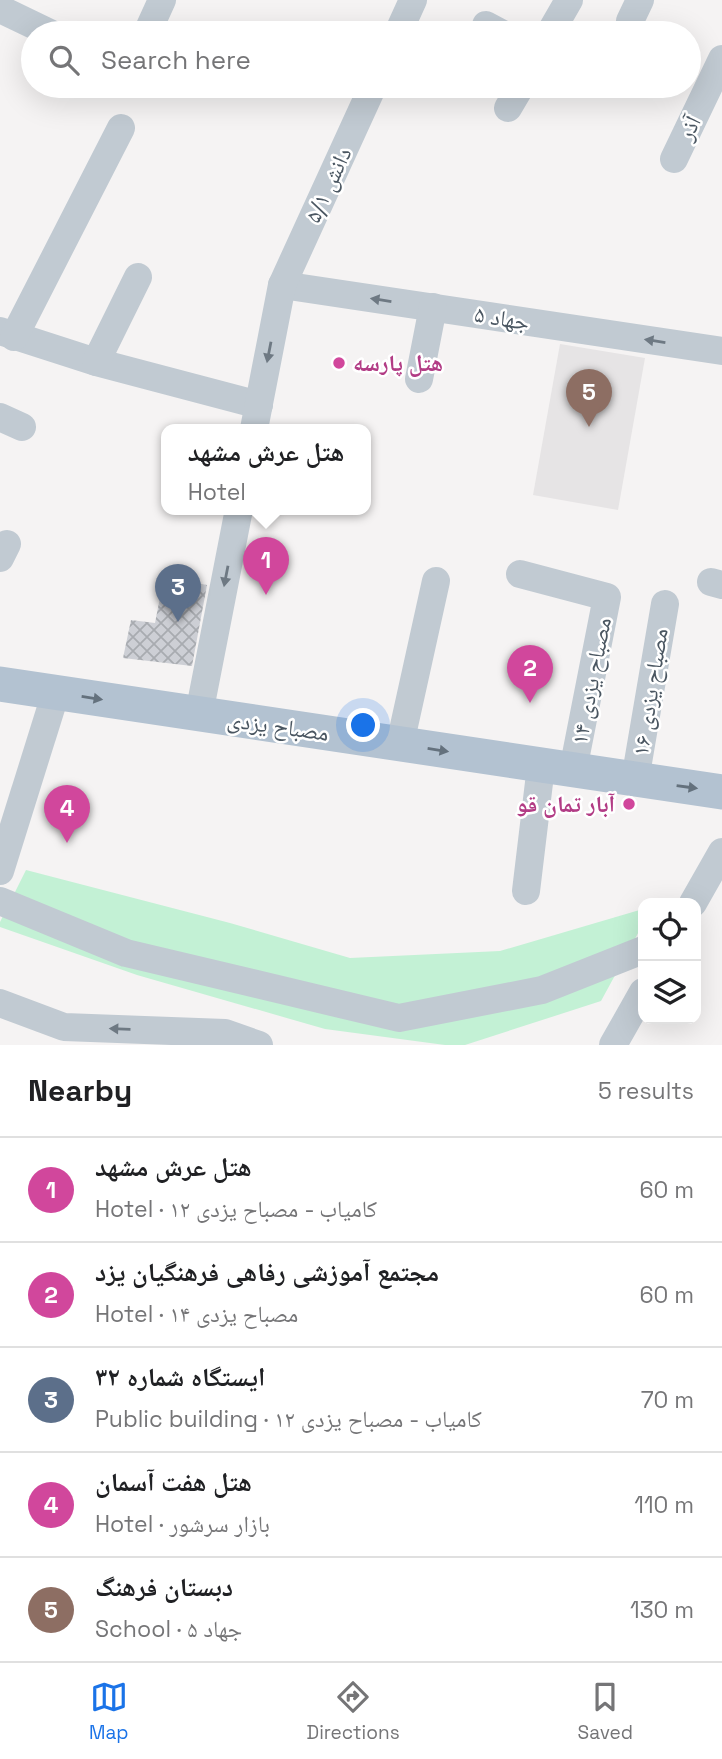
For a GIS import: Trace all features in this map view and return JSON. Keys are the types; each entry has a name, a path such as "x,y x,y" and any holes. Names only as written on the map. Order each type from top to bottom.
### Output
{"main road":[{"name":"مصباح یزدی","path":"0,684 722,792"}],"street":[{"path":"152,21 162,0"},
{"path":"403,21 413,0"},
{"path":"557,21 569,0"},
{"path":"0,9 25,21"},
{"name":"آذر","path":"674,159 722,59"},
{"name":"دانش ۵/۱","path":"257,417 282,285 368,98"},
{"path":"121,128 5,336 96,362 257,417"},
{"path":"96,362 138,277"},
{"name":"جهاد ۵","path":"282,285 722,351"},
{"path":"419,379 433,307"},
{"path":"199,714 238,515"},
{"name":"مصباح یزدی ۱۴","path":"520,574 607,597 557,768"},
{"path":"400,744 436,581"},
{"name":"مصباح یزدی ۱۶","path":"635,780 665,604"},
{"path":"0,871 56,692"},
{"path":"526,891 557,768"},
{"path":"697,898 722,852"},
{"path":"0,901 126,953 399,1018 542,990 638,952"},
{"path":"613,1045 638,1001"},
{"path":"0,1003 64,1027 173,1038 225,1033 260,1045"}],"shaded area":[{"path":"560,344 645,358 618,510 533,495"}],"green space":[{"path":"26,870 230,923 350,958 500,951 638,910 638,933 601,1001 465,1045 445,1045 325,1029 137,975 0,927"}],"building":[{"path":"164,577 207,585 192,666 123,658 131,620 155,623"}],"place":[{"name":"هتل پارسه","path":"339,363"},
{"name":"دبستان فرهنگ","path":"589,427"},
{"name":"هتل عرش مشهد","path":"266,595"},
{"name":"ایستگاه شماره ۳۲","path":"178,622"},
{"name":"مجتمع آموزشی رفاهی فرهنگیان یزد","path":"530,703"},
{"name":"آبار تمان قو","path":"629,804"},
{"name":"هتل هفت آسمان","path":"67,843"}]}
